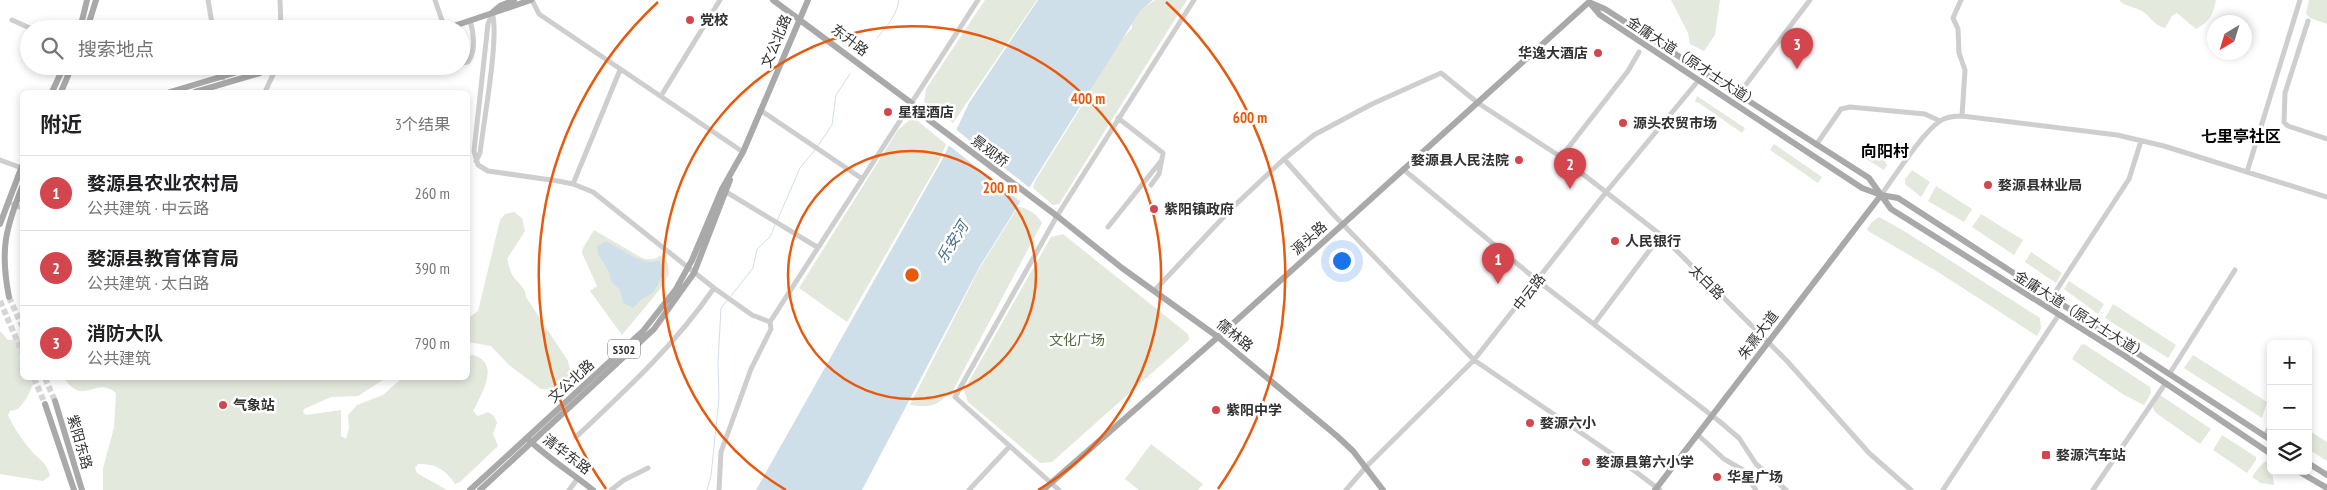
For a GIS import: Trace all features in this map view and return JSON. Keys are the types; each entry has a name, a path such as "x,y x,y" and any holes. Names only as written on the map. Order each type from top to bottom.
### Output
{"main road":[{"path":"82,20 87,0"},
{"path":"90,20 96,0"},
{"path":"492,13 500,6 514,0"},
{"path":"470,21 532,0"},
{"name":"东升路","path":"773,0 800,18 910,102"},
{"name":"文公北路","path":"480,490 529,440 643,331 671,295 688,268 743,152 808,0"},
{"name":"金庸大道（原才士大道）","path":"1589,1 1605,9 1869,178 1891,208 2267,451"},
{"name":"金庸大道（原才士大道）","path":"1589,1 1600,15 1862,188 1881,195 1898,198 2267,437"},
{"name":"源头路","path":"1043,490 1218,337 1589,1"},
{"path":"53,90 60,75"},
{"path":"62,90 68,75"},
{"path":"200,90 236,75"},
{"path":"179,90 250,75"},
{"name":"景观桥","path":"910,102 929,120 1057,216"},
{"path":"0,224 20,172"},
{"name":"文公北路","path":"470,490 654,329 694,273 724,191"},
{"path":"10,297 3,268 6,235 20,192"},
{"name":"朱熹大道","path":"1657,489 1881,195"},
{"name":"儒林路","path":"1057,216 1122,268 1218,337 1337,436 1366,467 1383,490"},
{"name":"紫阳东路","path":"55,401 82,490"},
{"name":"紫阳东路","path":"45,404 74,490"},
{"name":"清华东路","path":"529,440 543,454 593,490"},
{"path":"2312,466 2327,475"},
{"path":"2304,475 2324,489"}],"street":[{"path":"208,0 211,20"},
{"path":"280,0 280,20"},
{"path":"435,0 442,20"},
{"path":"532,0 539,14 743,152"},
{"path":"661,96 720,0"},
{"path":"718,490 721,452 751,369 771,329 770,322 910,102 978,0"},
{"path":"1059,490 955,397 1057,216 1194,0"},
{"path":"1738,95 1810,0"},
{"path":"1961,0 1953,18 1958,29 1959,53 1965,70 1962,116"},
{"path":"2247,172 2300,0"},
{"path":"492,13 488,24 474,151 476,161 481,168 488,172 573,184 600,198 729,299 752,315 770,322"},
{"path":"12,20 20,24"},
{"path":"470,21 474,35 470,59"},
{"path":"2308,21 2285,93 2284,122 2288,126 2327,139"},
{"path":"1561,157 1628,71 1639,52"},
{"path":"573,184 620,70"},
{"name":"太白路","path":"1284,159 1314,135 1372,104 1420,83 1437,73 1447,76 1478,103 1561,157 1607,191 1661,236 1768,343 1869,453 1911,490"},
{"path":"223,75 224,80"},
{"path":"266,90 273,75"},
{"name":"中云路","path":"1346,490 1366,467 1474,360 1607,191 1698,81"},
{"path":"1816,145 1841,109 1850,108 1925,114 1940,121"},
{"path":"760,110 861,178"},
{"path":"1881,195 1930,131 1940,121 1952,116 1962,116 2117,135 2140,140 2327,197"},
{"path":"1118,118 1163,153 1159,174 1151,185"},
{"path":"2052,297 2129,179 2140,140"},
{"path":"1108,227 1163,159"},
{"path":"1154,291 1233,207 1284,159 1342,224 1474,360 1612,454 1657,489"},
{"path":"0,160 20,166"},
{"path":"1403,169 1538,281 1712,415 1739,438 1756,464 1786,490"},
{"path":"724,191 817,247"},
{"path":"8,202 20,207"},
{"path":"1594,324 1661,236"},
{"path":"2170,373 2235,270"},
{"path":"576,438 664,353 714,288"},
{"path":"1943,490 2058,316"},
{"path":"2093,490 2165,384"},
{"path":"1698,435 1724,459 1743,470 1756,490"},
{"path":"969,490 1010,446"},
{"path":"611,490 624,480 648,468"},
{"path":"569,490 578,478"}],"green space":[{"path":"985,0 1037,0 953,123 924,102 926,89"},
{"path":"1155,0 1187,0 1059,204 1053,205 1033,188 1035,181 1083,104 1082,95 1114,48 1132,28 1136,14"},
{"path":"1671,0 1720,0 1715,35 1704,51 1690,44 1688,33"},
{"path":"2119,0 2216,0 2211,15 2207,15 2207,21 2196,29 2177,13 2172,16 2165,28 2161,27 2142,11"},
{"path":"2309,0 2327,0 2327,24 2310,18 2306,14"},
{"path":"1697,96 1745,128 1742,133 1695,102"},
{"path":"913,117 946,144 939,162 847,322 799,288 898,130"},
{"path":"1870,142 1890,156 1885,162 1887,165 1884,170 1861,156"},
{"path":"1774,144 1822,177 1818,183 1770,150"},
{"path":"1912,170 1930,182 1921,197 1905,184 1905,179"},
{"path":"1936,186 1972,209 1964,222 1928,201"},
{"path":"1018,207 1032,212 1042,223 952,392 936,404 925,406 910,405 979,269"},
{"path":"514,212 522,218 525,231 507,259 512,274 523,288 526,297 568,361 571,374 564,387 557,390 541,389 509,365 491,346 470,342 470,317 478,311 500,220 505,214"},
{"path":"1981,214 2023,240 2014,255 1972,227"},
{"path":"1879,217 2040,318 2041,328 2037,336 1938,272 1868,231 1867,229 1871,223"},
{"path":"594,230 642,258 652,259 660,255 668,263 669,274 661,288 622,335 590,291 597,286 582,253"},
{"name":"文化广场","path":"1063,234 1188,334 1189,340 1052,462 1040,463 968,402 964,390 1051,237"},
{"path":"2031,252 2062,273 2056,283 2025,262"},
{"path":"2069,281 2104,304 2098,314 2064,289"},
{"path":"2113,304 2176,345 2168,358 2105,318"},
{"path":"0,331 8,340 20,339 20,380 35,380 27,398 18,409 10,411 8,415 26,444 46,467 50,476 43,481 0,474"},
{"path":"2084,344 2150,387 2151,393 2144,405 2124,395 2072,359 2081,345"},
{"path":"2193,355 2267,402 2262,418 2184,368"},
{"path":"470,356 481,359 488,371 484,387 473,411 478,416 488,412 494,416 497,423 493,434 498,446 460,482 455,484 440,468 418,464 415,468 417,473 447,490 103,490 103,468 114,428 116,393 109,388 102,387 84,391 78,390 71,387 66,380 383,380 358,396 331,397 304,409 303,412 306,415 341,410 341,436 346,439 349,428 348,415 357,405 383,395 400,380 470,380"},
{"path":"2160,395 2211,429 2200,444 2156,413 2152,406"},
{"path":"2312,433 2327,442 2327,461 2312,452"},
{"path":"2222,435 2256,457 2247,473 2213,450"},
{"path":"1151,444 1203,484 1198,490 1139,490 1125,479"},
{"path":"2267,462 2267,475 2272,475 2274,485 2261,483 2252,477 2260,466"}],"water":[{"name":"乐安河","path":"1038,0 1153,0 1140,11 980,266 862,490 756,490 943,158 969,103"},
{"path":"606,241 636,258 649,262 659,261 663,266 663,275 653,293 642,299 633,308 623,303 620,290 611,281 608,270 598,254 597,246"}],"pier":[{"path":"954,128 1031,189 1022,203 947,144"}],"waterway":[{"path":"877,38 894,15 899,0"},
{"path":"817,147 832,125 836,95 850,74"},
{"path":"777,221 800,168 815,150"},
{"path":"731,296 753,268 757,249 770,237 775,225"},
{"path":"707,490 711,476 719,398 718,362 721,308 728,299"}],"tunnel":[{"path":"9,297 20,322"},
{"path":"0,301 20,347"},
{"path":"35,380 45,404"},
{"path":"46,380 55,401"}],"place":[{"name":"党校","path":"690,20"},
{"name":"华逸大酒店","path":"1598,53"},
{"name":"消防大队","path":"1797,69"},
{"name":"星程酒店","path":"888,112"},
{"name":"源头农贸市场","path":"1623,123"},
{"name":"婺源县人民法院","path":"1519,160"},
{"name":"婺源县林业局","path":"1988,185"},
{"name":"婺源县教育体育局","path":"1570,189"},
{"name":"紫阳镇政府","path":"1154,209"},
{"name":"人民银行","path":"1615,241"},
{"name":"婺源县农业农村局","path":"1498,284"},
{"name":"气象站","path":"223,405"},
{"name":"紫阳中学","path":"1216,410"},
{"name":"婺源六小","path":"1530,423"},
{"name":"婺源汽车站","path":"2046,455"},
{"name":"婺源县第六小学","path":"1586,462"},
{"name":"华星广场","path":"1717,477"}],"district":[{"name":"七里亭社区","path":"2241,136"},
{"name":"向阳村","path":"1885,151"}]}
